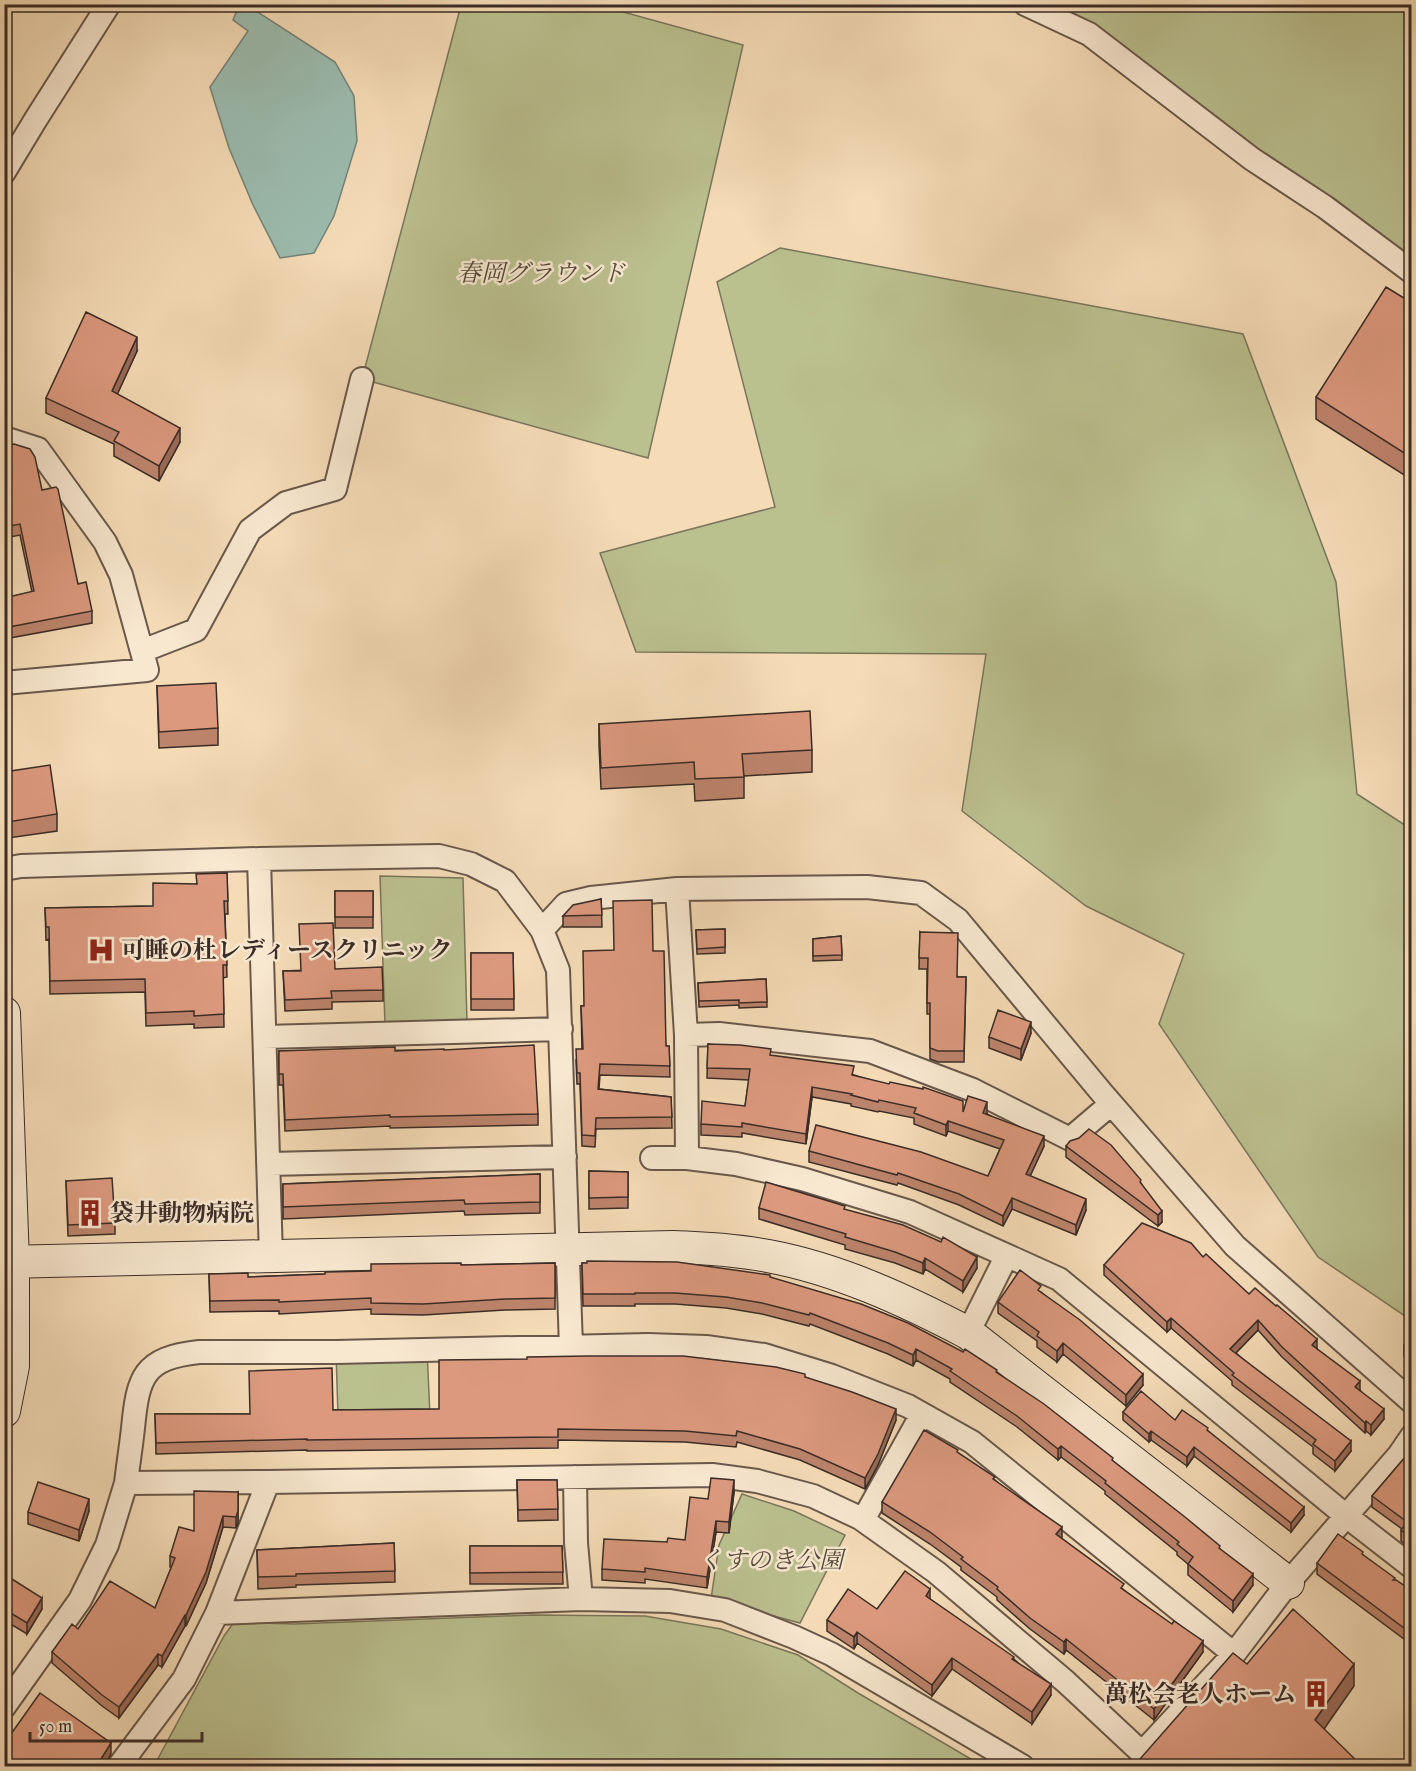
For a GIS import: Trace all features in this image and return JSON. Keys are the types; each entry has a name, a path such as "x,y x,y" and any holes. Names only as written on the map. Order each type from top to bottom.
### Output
{"street":[{"path":"4,172 109,4"},
{"path":"1025,4 1089,34 1252,159 1325,207 1412,272"},
{"path":"142,651 196,630 250,530 286,503 334,489 362,379"},
{"path":"4,441 9,440 38,449 105,542 121,575 147,670 4,683"},
{"path":"4,869 21,866 439,856 471,864 505,881 542,930 558,970 571,1347"},
{"path":"259,859 270,1164 271,1257"},
{"path":"542,930 566,904 591,898 677,889 867,887 921,893 958,920 1111,1104 1235,1246 1412,1402"},
{"path":"677,889 686,1035 687,1158"},
{"path":"4,1013 13,1366 4,1411"},
{"path":"265,1037 561,1029"},
{"path":"686,1035 719,1034 870,1051 973,1090 1070,1139 1111,1104"},
{"path":"270,1164 565,1157"},
{"path":"652,1158 687,1158 736,1164 846,1192 910,1212 1059,1279 1412,1567"},
{"path":"9,1262 673,1247 717,1249 769,1256 814,1268 909,1302 968,1333 1288,1583"},
{"path":"968,1333 1006,1257"},
{"path":"4,1707 80,1600 107,1545 126,1483 136,1396 143,1376 162,1360 177,1354 199,1352 336,1352 648,1345 706,1347 764,1355 832,1376 922,1414 972,1442 1234,1654"},
{"path":"863,1520 922,1414"},
{"path":"126,1483 712,1475 757,1481 813,1496 863,1520 936,1572 1066,1682 1136,1760 1234,1654 1288,1583 1399,1455 1412,1436"},
{"path":"575,1477 576,1543 581,1599"},
{"path":"119,1767 184,1679 217,1613 268,1482"},
{"path":"217,1613 581,1599 670,1601 724,1610 831,1654 1022,1767"}],"green space":[{"name":"春岡グラウンド","path":"461,5 598,5 743,45 648,458 362,379"},
{"path":"1025,5 1411,5 1411,268 1089,34"},
{"path":"780,248 1243,334 1336,582 1357,794 1411,829 1411,1320 1318,1257 1159,1024 1184,954 1086,906 962,811 986,654 636,652 600,553 775,507 717,282"},
{"path":"380,876 463,878 467,1022 385,1025"},
{"path":"427,1350 430,1416 338,1416 336,1352"},
{"name":"くすのき公園","path":"742,1494 794,1511 845,1535 800,1623 711,1599 719,1545"},
{"path":"532,1615 645,1616 721,1629 798,1655 983,1766 154,1766 224,1636 234,1622 294,1624"}],"shaded area":[{"path":"239,5 247,5 335,62 354,96 357,141 334,216 314,253 280,258 253,205 229,148 210,87 248,31 233,20"}],"building":[{"path":"1386,287 1412,303 1412,458 1316,397"},
{"path":"86,312 137,337 112,391 180,428 159,466 114,441 119,432 46,398"},
{"path":"14,444 30,449 35,457 42,490 56,487 58,489 78,584 86,582 92,611 4,628 4,598 34,591 20,524 4,527 4,446"},
{"path":"216,683 218,728 159,732 157,686"},
{"path":"810,711 812,750 742,754 744,777 695,779 694,762 601,768 599,724"},
{"path":"50,765 57,814 8,822 4,801 4,772"},
{"path":"227,873 228,901 224,901 227,965 223,965 224,1014 194,1016 194,1011 146,1013 145,979 50,981 49,927 46,927 45,908 153,906 153,883 197,884 196,874"},
{"path":"335,891 373,891 373,917 335,917"},
{"path":"601,899 602,915 563,916 573,905"},
{"path":"652,900 653,951 664,951 666,1046 669,1046 670,1066 600,1064 598,1089 671,1097 672,1117 596,1118 595,1136 582,1135 580,1073 577,1073 576,1049 583,1049 581,1006 584,1006 583,951 614,950 613,901"},
{"path":"333,923 335,969 382,967 383,990 331,991 332,998 285,1000 283,971 301,971 299,924"},
{"path":"725,929 725,947 697,949 696,930"},
{"path":"920,932 958,933 957,977 966,977 964,1051 938,1051 930,1048 930,1003 927,1003 928,958 919,958"},
{"path":"841,936 842,955 813,956 813,939"},
{"path":"471,953 513,953 514,999 471,999"},
{"path":"766,979 767,1002 699,1001 698,983"},
{"path":"998,1010 1031,1022 1021,1049 989,1037"},
{"path":"708,1044 771,1049 770,1055 854,1066 852,1075 889,1084 890,1082 923,1089 923,1087 963,1101 963,1112 968,1096 987,1102 983,1113 1044,1136 1026,1174 1086,1199 1076,1225 1012,1198 1003,1216 959,1194 898,1173 897,1175 809,1151 816,1125 921,1152 988,1176 1004,1140 948,1121 946,1125 914,1113 916,1108 812,1087 806,1134 742,1123 742,1127 701,1124 702,1101 745,1106 750,1069 707,1068"},
{"path":"534,1045 538,1114 390,1117 390,1115 285,1120 283,1074 279,1074 279,1051 395,1047 395,1051 444,1050"},
{"path":"1089,1129 1111,1145 1141,1180 1140,1182 1162,1211 1158,1215 1066,1146"},
{"path":"589,1171 628,1172 628,1197 589,1198"},
{"path":"540,1174 540,1202 465,1204 464,1200 283,1207 283,1184"},
{"name":"袋井動物病院","path":"112,1178 115,1223 68,1225 66,1181"},
{"path":"766,1182 845,1206 844,1209 903,1225 941,1242 943,1237 977,1257 963,1281 925,1258 923,1263 845,1237 846,1234 759,1208"},
{"path":"1142,1223 1191,1243 1203,1257 1206,1254 1249,1294 1255,1288 1317,1339 1312,1345 1360,1381 1355,1387 1384,1409 1371,1425 1366,1421 1365,1423 1282,1347 1258,1320 1230,1349 1351,1441 1335,1461 1313,1444 1316,1440 1232,1375 1234,1373 1171,1318 1167,1322 1104,1265"},
{"path":"587,1261 677,1262 770,1275 770,1277 861,1304 908,1323 963,1352 965,1349 1044,1404 1253,1574 1233,1601 1188,1564 1193,1557 1177,1544 1179,1542 1105,1483 1106,1481 1061,1446 1058,1449 1017,1416 950,1371 952,1369 916,1349 913,1355 810,1313 809,1315 726,1297 675,1293 583,1294 582,1263 587,1263"},
{"path":"461,1263 461,1265 555,1263 555,1298 423,1304 371,1303 371,1298 279,1302 279,1300 210,1301 209,1274 248,1273 248,1277 325,1274 325,1272 371,1271 371,1264"},
{"path":"1020,1270 1041,1286 1038,1290 1080,1320 1143,1374 1126,1395 1063,1343 1057,1351 1037,1336 1039,1332 998,1302"},
{"path":"1412,1334 1412,1350 1404,1345"},
{"path":"683,1356 776,1367 805,1374 805,1377 896,1409 878,1454 865,1478 800,1449 737,1431 736,1436 685,1431 558,1429 558,1437 156,1443 155,1414 250,1414 249,1371 332,1368 333,1410 439,1409 439,1360"},
{"path":"1141,1391 1175,1420 1182,1410 1208,1428 1207,1430 1304,1507 1291,1523 1194,1447 1187,1457 1151,1431 1149,1434 1123,1412"},
{"path":"924,1430 958,1450 957,1452 995,1477 993,1479 1062,1527 1056,1534 1124,1584 1121,1588 1172,1624 1174,1621 1203,1641 1154,1709 1066,1639 1064,1642 1030,1618 997,1589 998,1587 961,1559 963,1557 930,1532 882,1502"},
{"path":"1412,1449 1412,1538 1401,1530 1407,1522 1372,1496"},
{"path":"711,1478 734,1480 729,1522 716,1521 707,1577 645,1568 645,1572 602,1569 604,1539 667,1542 668,1538 685,1540 690,1497 708,1499"},
{"path":"517,1480 557,1480 558,1509 518,1510"},
{"path":"38,1482 89,1499 79,1530 28,1512"},
{"path":"194,1491 238,1492 236,1517 223,1516 206,1572 186,1615 162,1656 158,1654 119,1707 52,1652 72,1624 78,1629 110,1581 155,1608 175,1558 170,1556 179,1527 194,1531"},
{"path":"1338,1534 1395,1578 1393,1580 1412,1591 1412,1634 1317,1563"},
{"path":"394,1543 395,1571 258,1577 257,1550"},
{"path":"470,1546 562,1546 563,1572 470,1573"},
{"path":"905,1571 930,1589 926,1596 1014,1657 1012,1659 1051,1684 1032,1712 952,1658 932,1685 857,1632 854,1637 827,1620 848,1589 877,1609"},
{"path":"4,1574 42,1598 27,1623 4,1609"},
{"name":"萬松会老人ホーム","path":"1293,1609 1354,1664 1315,1720 1363,1767 1133,1767 1233,1653 1247,1664"},
{"path":"40,1693 111,1743 96,1767 4,1767 4,1739 11,1734"}],"place":[{"name":"可睡の杜レディースクリニック","path":"101,950"},
{"name":"袋井動物病院","path":"90,1213"},
{"name":"萬松会老人ホーム","path":"1316,1694"}]}
